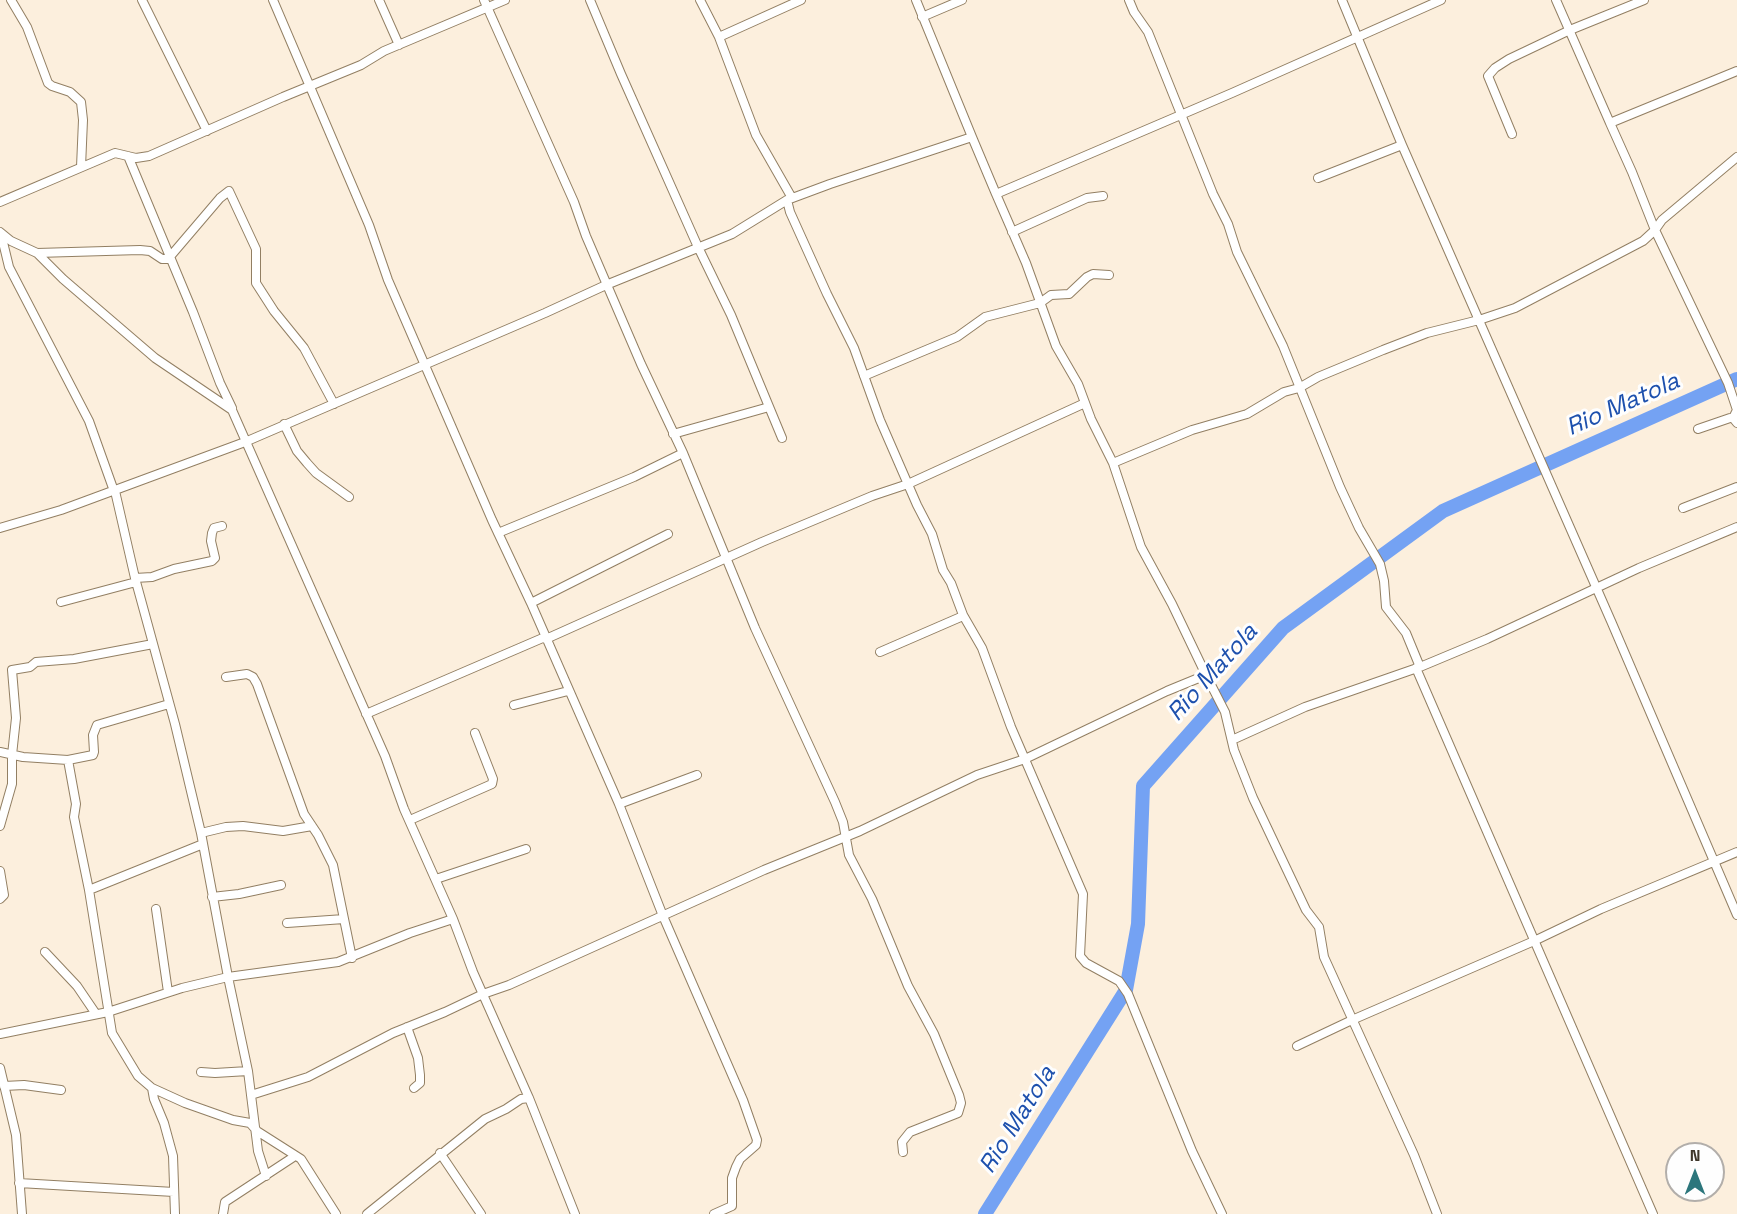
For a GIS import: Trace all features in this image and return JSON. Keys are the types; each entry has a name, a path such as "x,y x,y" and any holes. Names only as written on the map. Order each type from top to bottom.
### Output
{"street":[{"path":"11,0 27,27 48,82 52,86 70,92 81,102 83,120 81,167"},
{"path":"142,0 207,131"},
{"path":"273,0 287,38 311,87 369,225 388,280 619,804 663,916 743,1100 757,1140 756,1145 740,1159 736,1167 732,1178 732,1206 714,1214"},
{"path":"379,0 399,45"},
{"path":"0,202 117,153 136,158 149,156 371,61 384,51 485,4 505,0"},
{"path":"590,0 698,247 731,315 782,438"},
{"path":"700,0 719,37 753,129 790,199 790,212 854,348 880,420 932,534 943,570 951,583 963,616 982,648 1025,759 1083,894 1080,956 1086,963 1119,981 1128,994 1192,1151 1222,1214"},
{"path":"719,37 801,0"},
{"path":"916,0 1012,232 1056,346 1078,384 1113,463 1141,547 1225,712 1239,766 1306,910 1319,927 1324,957 1414,1155 1437,1214"},
{"path":"922,17 962,0"},
{"path":"1129,0 1134,12 1148,32 1213,194 1228,224 1237,252 1283,346 1359,528 1380,564 1386,608 1406,633 1418,668 1534,941 1653,1214"},
{"path":"1342,0 1402,146 1737,915"},
{"path":"996,194 1441,0"},
{"path":"1557,0 1655,230 1728,383 1737,410 1735,421 1698,429"},
{"path":"1512,134 1488,76 1495,68 1570,30 1644,0"},
{"path":"485,4 523,84 533,114 574,202 606,285 682,453 765,649 835,802 843,822 849,855 872,899 908,986 934,1034 961,1103 958,1113 910,1132 902,1142 903,1152"},
{"path":"1610,123 1737,71"},
{"path":"0,517 2,527 114,491 245,442 545,314 606,285 732,234 790,199 972,137"},
{"path":"1318,178 1402,146"},
{"path":"128,156 220,383 366,714 575,1214"},
{"path":"1113,463 1192,430 1247,414 1284,392 1299,388 1358,360 1426,333 1479,321 1515,308 1643,241 1662,220 1737,157"},
{"path":"36,253 140,250 150,252 162,259 170,258 220,198 229,191 256,249 256,283 304,348 334,404"},
{"path":"1012,232 1087,198 1103,196"},
{"path":"778,206 790,212"},
{"path":"1,233 11,241 36,253 63,279 155,357 232,410"},
{"path":"1,233 9,267 89,421 114,491 201,833 248,1071 258,1151 266,1176"},
{"path":"864,376 957,337 985,317 1040,303 1051,295 1072,293 1090,275 1097,273 1109,275"},
{"path":"366,714 872,496 908,484 1085,403"},
{"path":"673,434 769,407"},
{"path":"284,424 297,451 307,463 316,473 349,497"},
{"path":"498,533 633,477 682,453"},
{"path":"1683,508 1737,487"},
{"path":"61,602 174,569 212,561 215,558 211,541 212,533 214,528 222,526"},
{"path":"1232,740 1305,707 1418,668 1737,527"},
{"path":"531,603 668,534"},
{"path":"880,652 963,616"},
{"path":"0,826 12,784 16,718 12,670 30,667 36,662 74,659 153,644"},
{"path":"226,677 247,674 253,677 304,814 333,865 352,958"},
{"path":"251,1095 308,1077 376,1041 509,985 764,870 846,836 977,775 1025,759 1167,691 1206,675"},
{"path":"514,705 568,691"},
{"path":"0,752 12,756 69,760 93,755 93,735 97,724 169,704"},
{"path":"410,820 492,784 494,779 475,733"},
{"path":"69,760 76,804 74,818 89,890 108,1012 112,1033 120,1047 138,1076 153,1088 185,1103 233,1120 243,1120 252,1124 257,1131 295,1156 306,1165 336,1214"},
{"path":"619,804 697,775"},
{"path":"201,833 226,827 243,826 283,831 312,826"},
{"path":"89,890 203,844"},
{"path":"436,879 526,849"},
{"path":"1297,1046 1601,909 1737,852"},
{"path":"0,871 4,896 0,899"},
{"path":"212,897 281,885"},
{"path":"156,909 168,992"},
{"path":"287,923 344,919"},
{"path":"0,1034 108,1012 168,992 228,977 338,962 410,933 453,919"},
{"path":"45,952 77,986 96,1014"},
{"path":"408,1027 418,1058 420,1075 420,1083 414,1088"},
{"path":"0,1068 16,1135 22,1214"},
{"path":"201,1072 248,1071"},
{"path":"4,1086 24,1085 61,1090"},
{"path":"153,1088 154,1099 171,1148 175,1214"},
{"path":"367,1214 485,1119 525,1098"},
{"path":"243,1120 252,1111"},
{"path":"440,1154 481,1214"},
{"path":"223,1214 225,1202 295,1156"},
{"path":"19,1183 174,1192"},
{"path":"378,1205 384,1214"}],"waterway":[{"name":"Rio Matola","path":"985,1214 1126,990 1138,924 1143,786 1283,628 1443,511 1737,379"}]}
